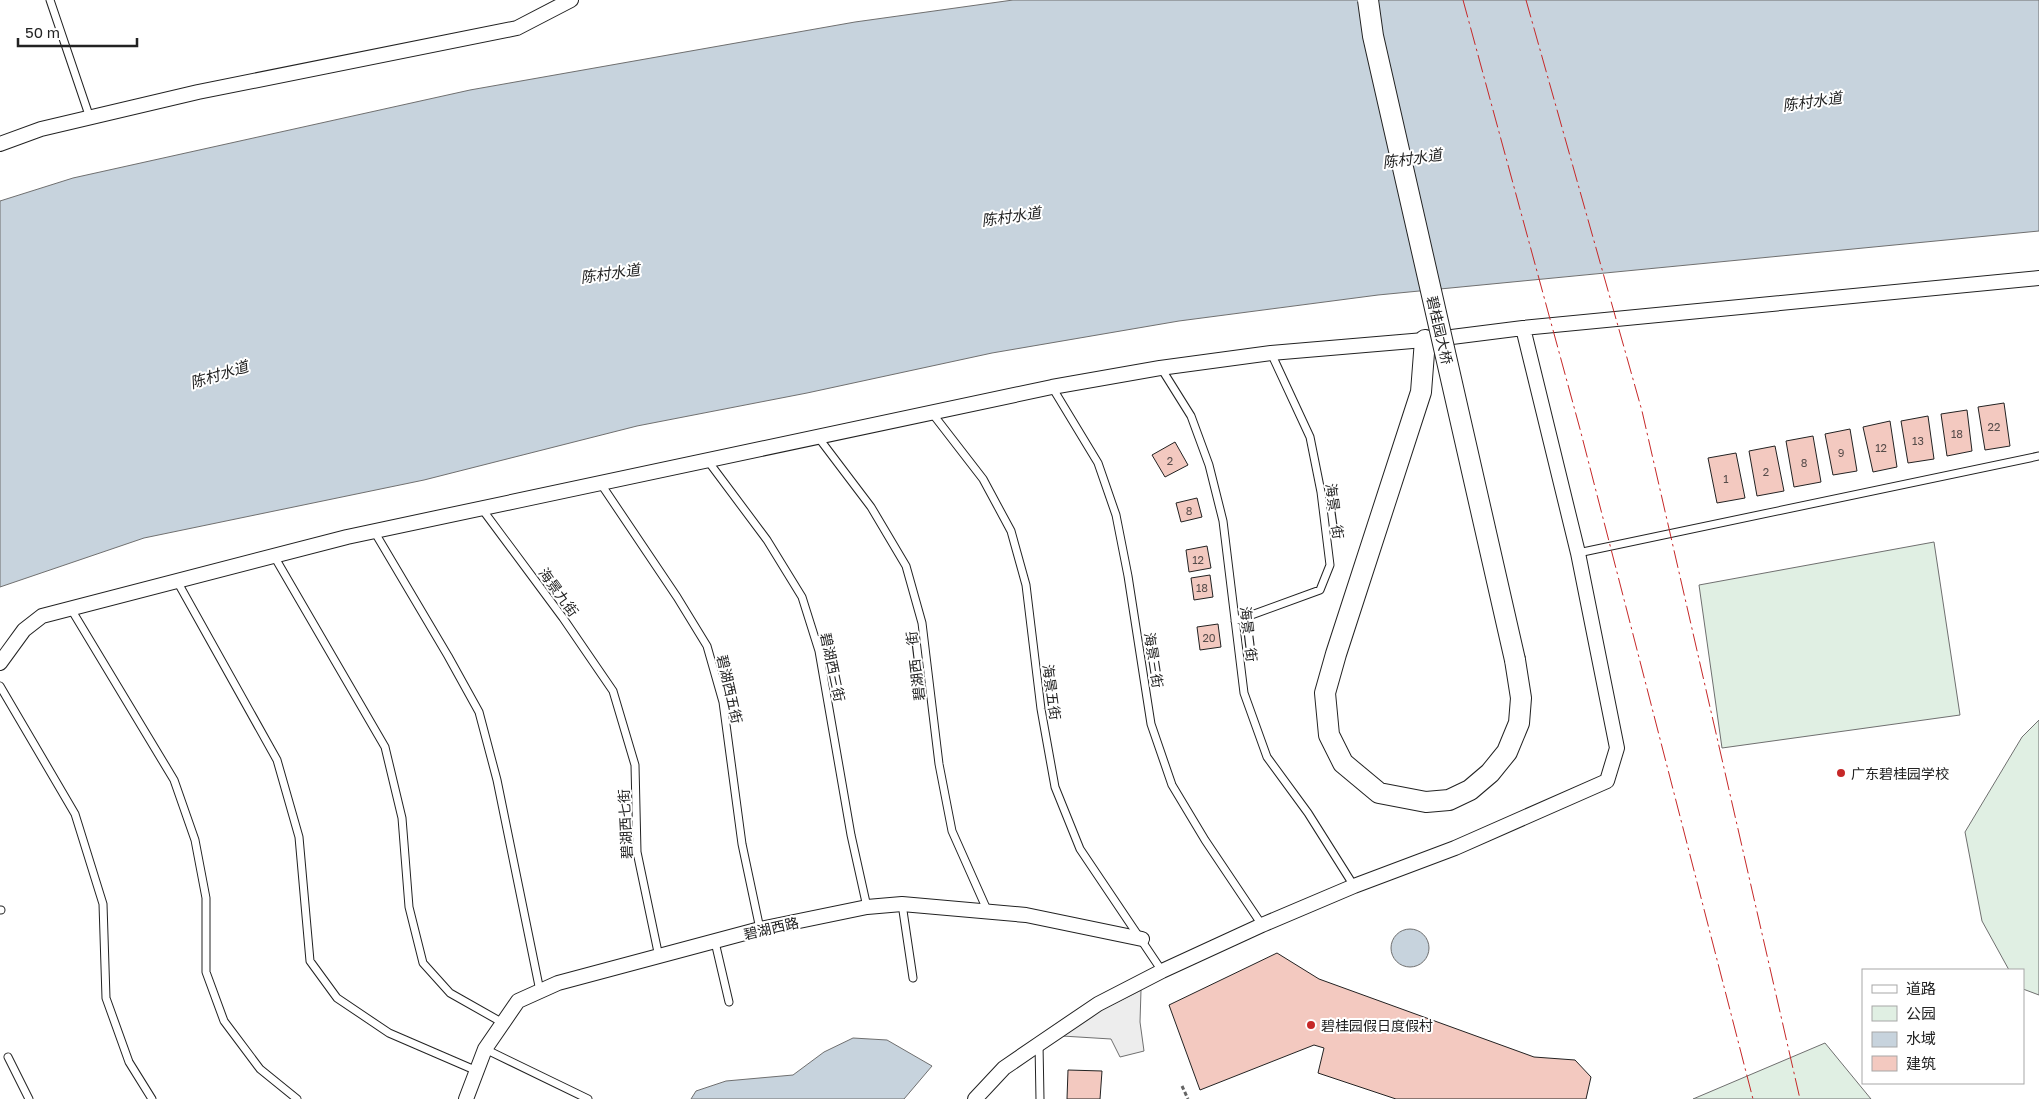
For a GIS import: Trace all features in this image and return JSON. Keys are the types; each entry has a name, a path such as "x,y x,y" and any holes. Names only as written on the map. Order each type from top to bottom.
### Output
{"main road":[{"name":"碧桂园大桥","path":"1358,0 1363,29 1508,659"},
{"name":"碧桂园大桥","path":"1368,0 1373,36 1508,659"},
{"path":"1430,339 1432,384 1347,646 1336,692 1340,727 1355,756 1390,785 1418,792 1445,788 1466,779 1486,762 1502,738 1509,714 1508,659"}],"street":[{"path":"0,144 41,129 198,92 517,28 571,0"},
{"path":"0,663 24,630 42,616 374,531 1052,387 1160,368 1271,353 1430,339 1524,328 2039,278"},
{"path":"975,1099 1004,1068 1098,1004 1162,970 1262,925 1354,886 1455,848 1607,781 1617,748 1578,553 1524,328"},
{"name":"碧湖西路","path":"466,1099 485,1049 518,1001 558,983 760,929 867,907 902,904 1026,915 1142,939"}],"lane":[{"path":"50,0 90,118"},
{"name":"海景一街","path":"1235,621 1320,590 1330,565 1321,492 1310,437 1271,353"},
{"name":"海景二街","path":"1160,368 1190,416 1209,465 1223,521 1244,694 1266,757 1308,813 1354,886"},
{"name":"海景三街","path":"1052,387 1098,463 1116,515 1128,576 1151,724 1172,785 1205,840 1262,925"},
{"name":"海景五街","path":"932,413 982,479 1011,531 1026,584 1041,709 1054,787 1080,848 1162,970"},
{"name":"碧湖西一街","path":"818,437 871,507 906,566 922,623 939,764 952,831 988,912"},
{"path":"1578,553 2039,456"},
{"name":"碧湖西三街","path":"708,461 767,540 802,597 819,651 851,835 867,907"},
{"name":"碧湖西五街","path":"601,484 678,597 707,646 723,702 742,844 760,929"},
{"name":"海景九街","path":"482,509 563,618 613,691"},
{"path":"374,531 479,712 497,780 540,991"},
{"path":"274,556 384,747 402,818 409,907 423,963 450,993 503,1022"},
{"path":"177,581 278,760 299,837 310,961 337,998 390,1033 476,1071"},
{"path":"72,609 174,780 195,840 206,898 206,972 224,1021 260,1069 297,1099"},
{"path":"0,686 75,814 103,904 106,998 129,1062 152,1099"},
{"name":"碧湖西七街","path":"613,691 635,765 636,852 659,957"},
{"path":"902,904 913,978"},
{"path":"715,942 729,1002"},
{"path":"1039,1044 1040,1099"},
{"path":"485,1049 588,1099"},
{"path":"8,1057 29,1099"}],"path":[{"path":"1182,1086 1188,1099"}],"green space":[{"path":"1934,542 1960,715 1722,748 1699,585"},
{"path":"2039,720 2039,995 2024,989 2024,969 2008,969 1982,921 1965,832 2022,737"},
{"path":"1825,1043 1871,1099 1693,1099"}],"shaded area":[{"path":"1141,990 1140,1022 1144,1051 1120,1057 1111,1039 1062,1036 1101,1010"}],"water":[{"name":"陈村水道","path":"1013,0 2039,0 2039,231 1378,295 1179,321 992,353 807,393 637,426 424,480 144,538 0,587 0,201 73,178 470,90 855,22"},
{"path":"1410,929 1423,935 1429,948 1423,961 1410,967 1397,961 1391,948 1397,935"},
{"path":"853,1038 887,1040 932,1066 904,1099 691,1099 696,1091 726,1081 793,1075 824,1052"}],"building":[{"path":"2004,403 2010,446 1985,450 1978,407"},
{"path":"1967,410 1972,451 1947,456 1941,414"},
{"path":"1928,416 1934,459 1908,463 1901,421"},
{"path":"1890,421 1897,467 1873,472 1863,427"},
{"path":"1850,429 1857,471 1833,475 1825,434"},
{"path":"1813,436 1821,482 1794,487 1786,441"},
{"path":"1175,442 1188,465 1165,477 1152,455"},
{"path":"1775,446 1784,491 1757,496 1749,451"},
{"path":"1736,453 1745,498 1717,503 1708,458"},
{"path":"1197,498 1202,517 1181,522 1176,503"},
{"path":"1207,546 1211,568 1189,572 1186,550"},
{"path":"1210,575 1213,597 1194,600 1191,578"},
{"path":"1218,624 1221,647 1200,650 1197,627"},
{"name":"碧桂园假日度假村","path":"1277,953 1319,979 1534,1057 1575,1060 1591,1077 1586,1099 1396,1099 1318,1073 1324,1048 1314,1045 1200,1090 1169,1005"},
{"path":"1068,1070 1102,1071 1100,1099 1067,1099"}],"power":[{"path":"1463,0 1580,429 1753,1099"},
{"path":"1526,0 1642,411 1800,1099"}],"place":[{"name":"广东碧桂园学校","path":"1841,773"},
{"name":"碧桂园假日度假村","path":"1311,1025"}]}
